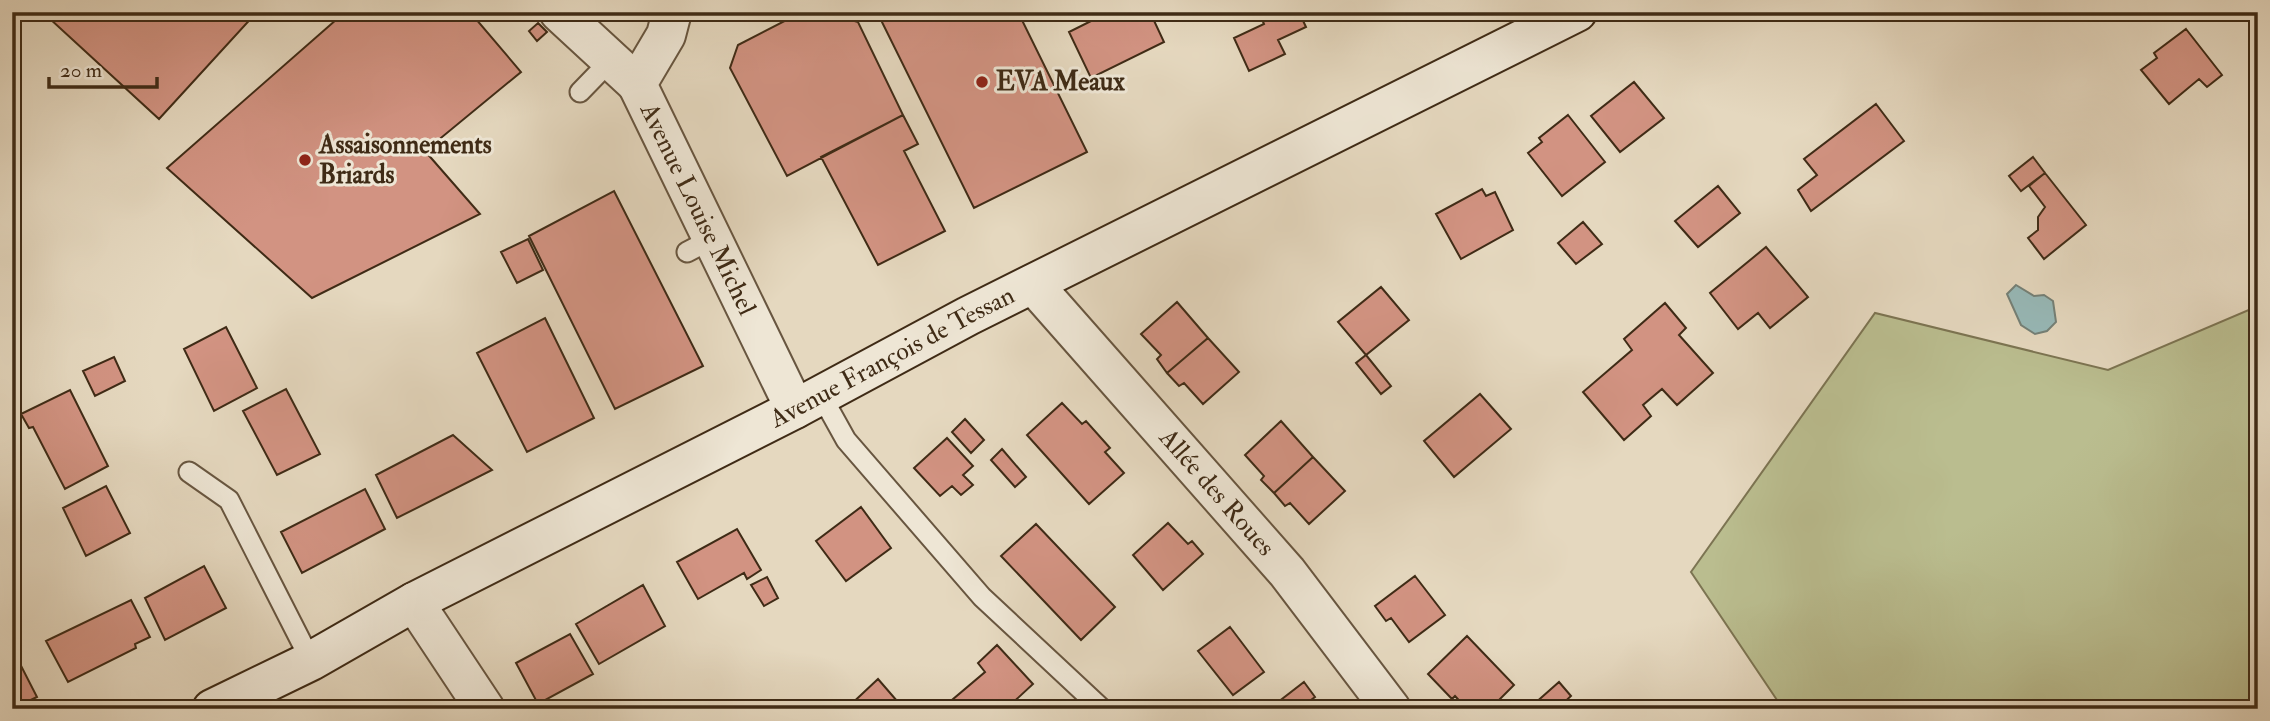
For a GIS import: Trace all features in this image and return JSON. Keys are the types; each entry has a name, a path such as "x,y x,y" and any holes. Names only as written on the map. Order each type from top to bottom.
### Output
{"street":[{"path":"559,12 624,72"},
{"name":"Avenue Louise Michel","path":"672,12 666,35 624,72 700,246 808,402"},
{"name":"Avenue François de Tessan","path":"212,709 310,661 414,602 808,402 1033,284 1577,12"},
{"name":"Allée des Roues","path":"1033,284 1287,572 1391,709"},
{"path":"414,602 485,709"}],"lane":[{"path":"580,92 624,72"},
{"path":"808,402 846,440 982,597 1102,709"},
{"path":"189,472 229,500 310,661"}],"green space":[{"path":"2258,306 2258,709 1783,709 1691,572 1875,313 2108,370"}],"water":[{"path":"2016,285 2034,296 2044,295 2053,301 2056,322 2047,331 2035,334 2021,325 2007,294"}],"building":[{"path":"55,12 257,12 159,119 49,18"},
{"name":"Assaisonnements Briards","path":"345,12 470,12 521,72 425,151 480,214 312,298 167,168"},
{"path":"802,12 823,12 858,22 903,115 787,176 730,68 738,45"},
{"name":"EVA Meaux","path":"877,12 1018,12 1087,152 974,208"},
{"path":"1109,12 1150,12 1164,42 1091,78 1069,32"},
{"path":"1259,12 1299,12 1306,27 1278,40 1285,54 1249,71 1234,38 1264,24"},
{"path":"538,23 547,32 537,41 529,31"},
{"path":"2186,29 2222,75 2207,87 2199,79 2169,104 2141,70 2157,58 2154,53"},
{"path":"1634,82 1664,118 1620,152 1591,116"},
{"path":"1876,104 1904,141 1811,211 1798,190 1817,175 1804,159"},
{"path":"903,115 918,144 904,151 945,231 878,265 821,157"},
{"path":"1568,115 1605,162 1562,196 1528,153 1542,142 1539,138"},
{"path":"2033,157 2045,173 2021,191 2009,176"},
{"path":"2045,173 2086,225 2044,259 2028,238 2038,230 2038,217 2045,207 2029,186"},
{"path":"1718,186 1740,213 1698,247 1675,221"},
{"path":"1482,189 1486,196 1495,192 1513,230 1461,259 1436,214"},
{"path":"614,191 703,366 615,409 529,236"},
{"path":"1583,222 1602,244 1576,264 1558,243"},
{"path":"528,239 543,270 517,283 501,252"},
{"path":"1766,247 1808,297 1770,328 1758,313 1738,329 1710,293"},
{"path":"1381,287 1409,320 1366,355 1338,322"},
{"path":"1177,302 1208,338 1167,373 1157,359 1161,355 1141,334"},
{"path":"1665,303 1686,328 1679,335 1713,373 1677,405 1662,389 1643,405 1651,416 1624,440 1583,392 1632,350 1624,339"},
{"path":"545,318 594,418 527,452 477,353"},
{"path":"226,327 257,388 214,411 184,349"},
{"path":"1208,338 1239,372 1203,404 1184,383 1179,386 1167,373"},
{"path":"1366,355 1391,386 1381,394 1356,363"},
{"path":"114,357 125,381 95,396 83,371"},
{"path":"286,389 320,454 277,475 243,411"},
{"path":"70,390 108,466 65,489 33,427 29,428 21,414"},
{"path":"1480,394 1511,429 1454,477 1424,441"},
{"path":"1062,403 1082,424 1086,421 1110,448 1105,452 1124,473 1089,504 1027,435"},
{"path":"965,419 984,440 971,453 952,432"},
{"path":"1281,421 1313,457 1274,493 1261,480 1264,476 1245,455"},
{"path":"453,435 492,470 397,518 376,475"},
{"path":"947,438 973,466 963,475 973,485 961,495 952,486 940,496 914,468"},
{"path":"1002,449 1026,477 1015,487 991,460"},
{"path":"1313,457 1345,491 1309,524 1290,503 1285,506 1274,493"},
{"path":"106,486 130,533 86,556 63,508"},
{"path":"365,489 385,529 302,573 281,532"},
{"path":"861,507 891,548 846,581 816,541"},
{"path":"1168,523 1188,544 1192,541 1203,554 1163,590 1133,555"},
{"path":"1036,524 1115,607 1081,640 1001,556"},
{"path":"737,529 761,570 747,579 744,573 698,599 677,562"},
{"path":"204,566 226,608 165,640 145,598"},
{"path":"1415,576 1445,615 1409,642 1391,618 1386,621 1375,606"},
{"path":"767,577 778,598 764,606 751,585"},
{"path":"643,585 665,626 599,664 576,624"},
{"path":"131,600 150,637 135,644 136,648 68,682 46,641"},
{"path":"1230,627 1264,672 1233,695 1198,651"},
{"path":"570,634 593,674 538,704 516,663"},
{"path":"1467,636 1514,685 1490,709 1467,709 1455,696 1452,699 1428,674"},
{"path":"997,645 1033,684 1006,709 959,709 952,700 985,672 978,663"},
{"path":"16,656 37,697 12,709 12,658"},
{"path":"878,679 904,709 846,709"},
{"path":"1304,682 1315,697 1311,700 1318,709 1269,709"},
{"path":"1559,682 1571,696 1557,709 1539,709 1534,704"}],"place":[{"name":"EVA Meaux","path":"982,82"},
{"name":"Assaisonnements Briards","path":"305,160"}]}
